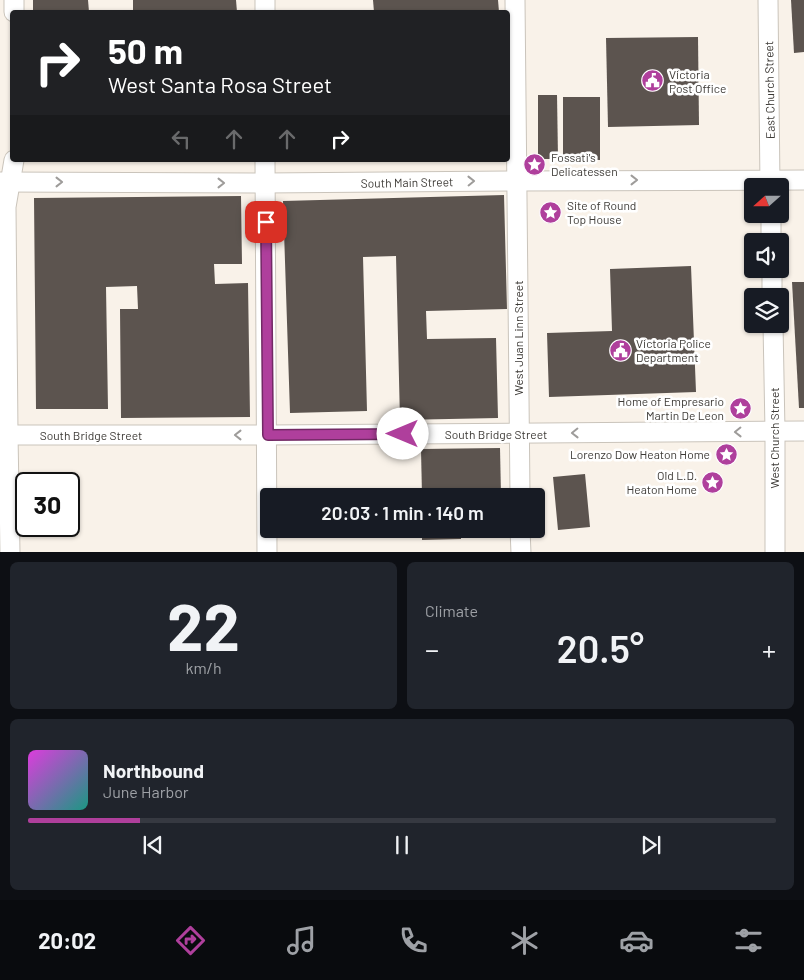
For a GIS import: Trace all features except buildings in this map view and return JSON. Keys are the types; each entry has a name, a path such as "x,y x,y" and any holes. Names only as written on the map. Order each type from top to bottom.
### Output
{"street":[{"name":"West Juan Linn Street","path":"515,0 520,488"},
{"name":"East Church Street","path":"768,0 770,178"},
{"path":"10,552 4,434 5,182 13,162"},
{"path":"265,162 268,552"},
{"name":"South Main Street","path":"5,182 266,183 517,180 744,183"},
{"name":"South Main Street","path":"789,181 804,180"},
{"name":"West Church Street","path":"773,333 775,552"},
{"name":"South Bridge Street","path":"4,434 268,435 804,431"},
{"path":"520,538 521,552"}],"place":[{"name":"Victoria Post Office","path":"653,81"},
{"name":"Fossati's Delicatessen","path":"535,164"},
{"name":"Site of Round Top House","path":"551,212"},
{"name":"Victoria Police Department","path":"620,350"},
{"name":"Home of Empresario Martin De Leon","path":"740,408"},
{"name":"Lorenzo Dow Heaton Home","path":"726,454"},
{"name":"Old L.D. Heaton Home","path":"713,482"}],"route":[{"path":"266,222 268,435 403,434"}]}
